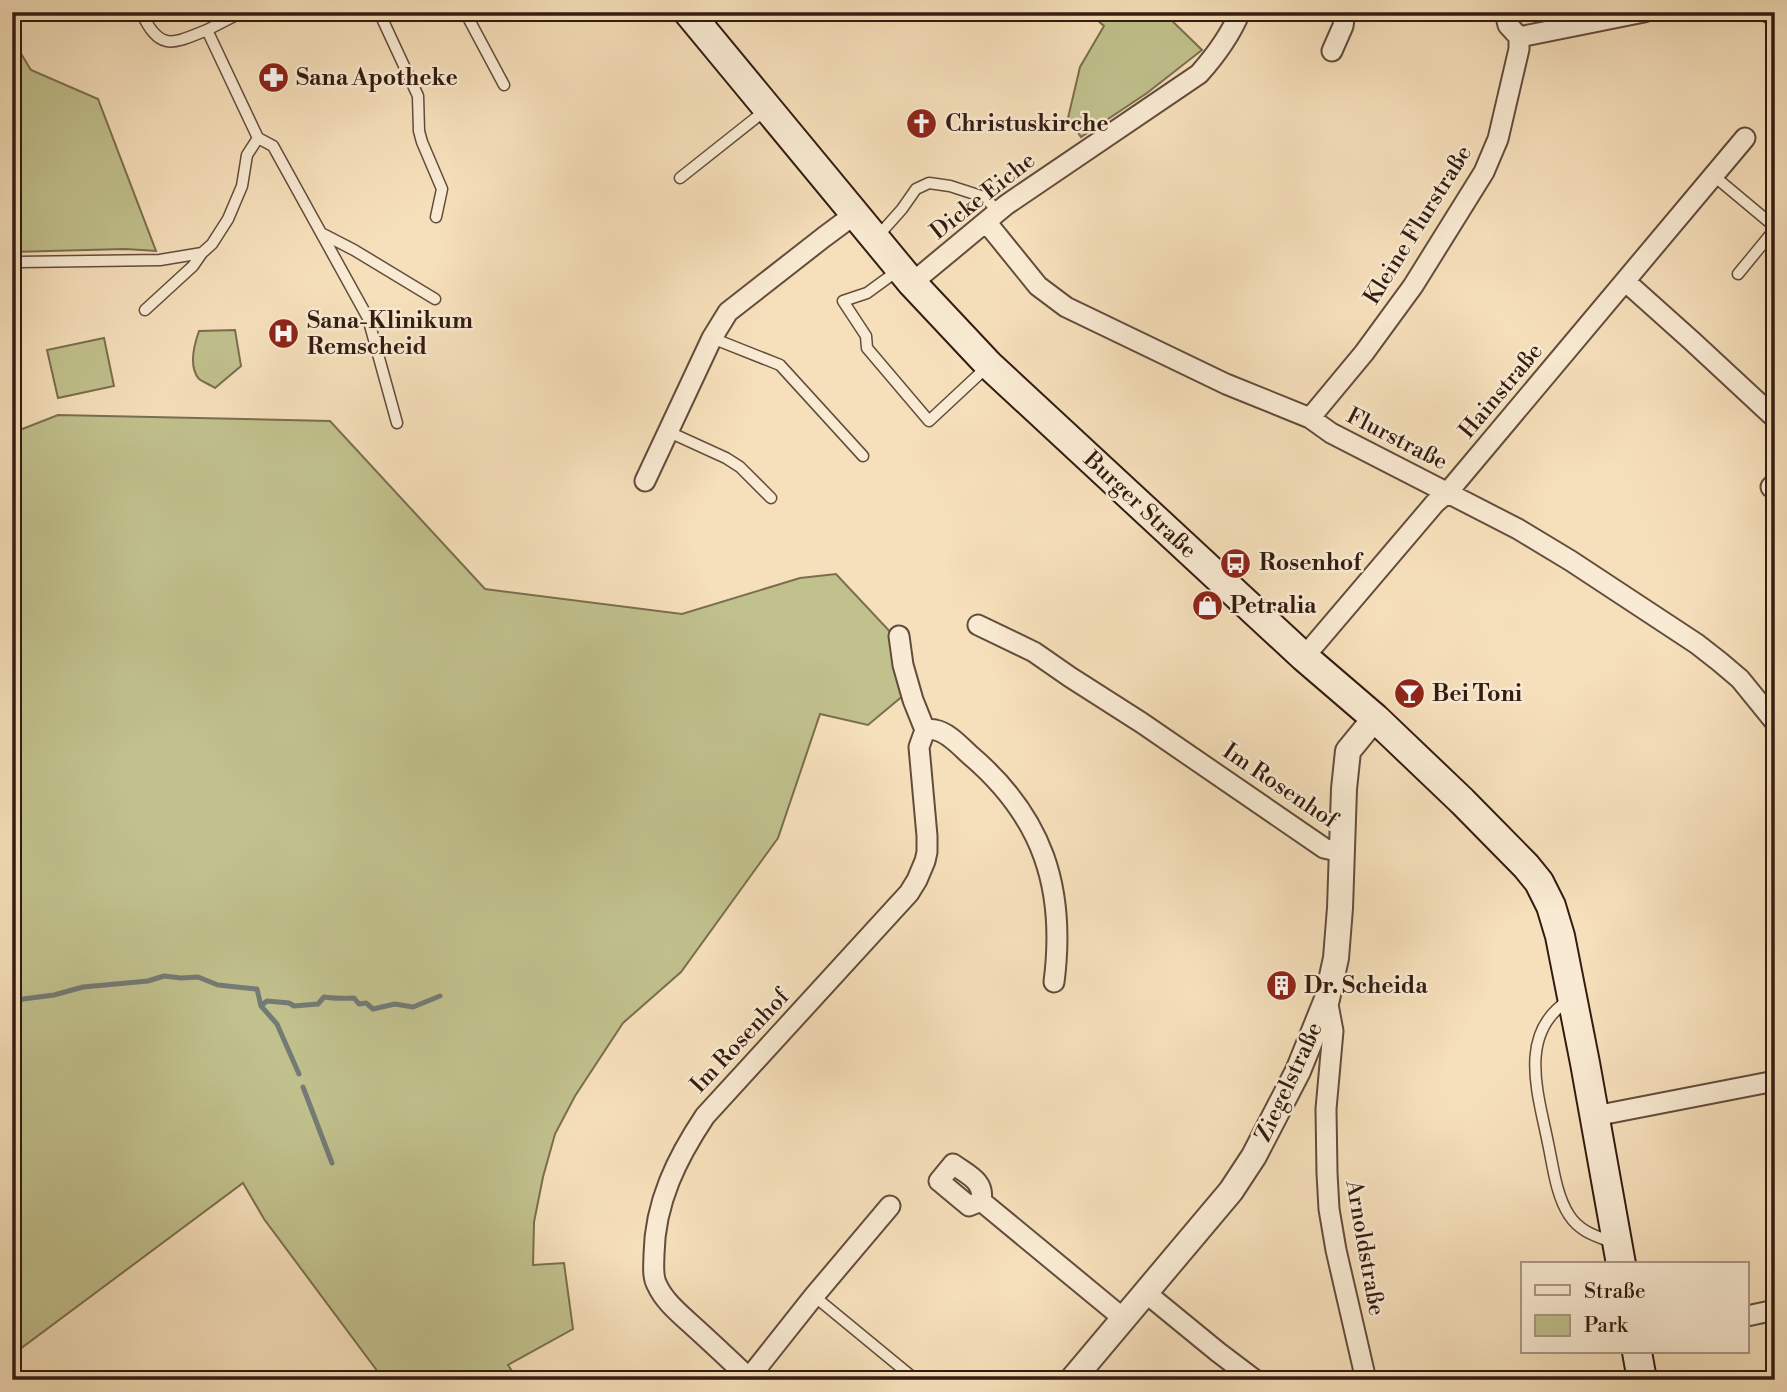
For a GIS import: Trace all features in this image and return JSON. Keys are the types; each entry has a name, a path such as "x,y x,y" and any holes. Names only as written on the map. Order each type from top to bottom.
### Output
{"main road":[{"name":"Burger Straße","path":"688,12 906,276 989,365 1304,657 1375,718 1462,801 1539,882 1551,906 1560,936 1620,1254"},
{"path":"1637,1354 1643,1380"}],"street":[{"name":"Dicke Eiche","path":"906,276 1199,74 1216,55 1240,12"},
{"path":"1332,51 1343,26 1345,12"},
{"path":"1505,12 1507,25 1519,37 1644,12"},
{"name":"Kleine Flurstraße","path":"1310,418 1364,354 1413,286 1484,172 1497,139 1519,49 1519,37"},
{"name":"Hainstraße","path":"1304,657 1435,503 1448,492 1745,138"},
{"path":"645,481 712,338 728,312 855,214"},
{"name":"Flurstraße","path":"993,217 1038,286 1066,307 1226,384 1310,418 1331,433 1518,528 1697,644 1740,679 1775,722"},
{"path":"1625,281 1775,418"},
{"path":"1775,483 1772,488 1775,490"},
{"name":"Im Rosenhof","path":"978,625 1034,652 1324,848 1342,852"},
{"name":"Im Rosenhof","path":"890,1206 814,1296 750,1379 679,1313 656,1284 653,1272 654,1241 659,1211 672,1173 687,1143 705,1116 909,893 925,861 927,836 919,747 925,730 903,665 899,636"},
{"name":"Ziegelstraße","path":"1072,1380 1231,1191 1249,1164 1298,1071 1327,999 1336,958 1348,751 1375,718"},
{"path":"925,730 935,729 948,736 976,760 1006,790 1035,835 1043,853 1055,899 1058,953 1054,982"},
{"name":"Arnoldstraße","path":"1327,999 1333,1031 1326,1109 1329,1209 1366,1380"},
{"path":"1595,1116 1775,1081"},
{"path":"981,1201 1124,1319"},
{"path":"1146,1293 1255,1380"},
{"path":"1748,1316 1775,1310"}],"lane":[{"path":"141,12 149,30 162,40 177,42 242,12"},
{"path":"379,12 418,96 419,131 442,189 436,218"},
{"path":"465,12 505,85"},
{"path":"1758,12 1775,22"},
{"path":"207,30 258,138 273,146 368,318 397,423"},
{"path":"680,178 767,109"},
{"path":"145,310 193,267 212,244 228,219 242,186 247,155 258,138"},
{"path":"1714,176 1775,228 1738,274"},
{"path":"876,239 916,189 929,183 950,186 984,197 993,217"},
{"path":"320,232 435,299"},
{"path":"12,265 20,261 160,260 202,253"},
{"path":"906,276 843,301 866,336 867,348 929,421 989,365"},
{"path":"712,338 780,365 863,456"},
{"path":"669,432 740,467 771,498"},
{"name":"Burger Straße","path":"1572,998 1556,1008 1541,1029 1535,1059 1535,1080 1560,1193 1569,1215 1585,1232 1620,1254"},
{"path":"814,1296 916,1380"}],"green space":[{"path":"1088,12 1163,12 1202,50 1147,93 1081,137 1068,118 1080,67 1104,26"},
{"path":"12,39 31,70 98,99 156,251 125,249 12,252"},
{"path":"235,330 241,366 215,388 199,379 194,368 194,349 199,331"},
{"path":"104,338 114,386 58,398 47,350"},
{"path":"58,415 330,421 485,589 682,614 800,578 836,574 895,637 905,694 868,725 820,714 778,838 681,972 623,1023 575,1096 555,1134 534,1222 533,1265 564,1263 573,1329 508,1365 518,1380 384,1380 264,1219 243,1183 12,1355 12,433"}],"waterway":[{"path":"12,1002 83,987 148,981 164,976 198,977 218,985 257,989 261,1006 277,1024 299,1074"},
{"path":"262,1005 267,1001 294,1006 318,1004 324,997 354,998 359,1004 366,1003 373,1009 395,1004 413,1007 440,996"},
{"path":"303,1087 332,1163"}],"place":[{"name":"Sana Apotheke","path":"273,78"},
{"name":"Christuskirche","path":"922,124"},
{"name":"Sana-Klinikum Remscheid","path":"284,334"},
{"name":"Rosenhof","path":"1236,563"},
{"name":"Petralia","path":"1207,606"},
{"name":"Bei Toni","path":"1409,694"},
{"name":"Dr. Scheida","path":"1281,986"}]}
